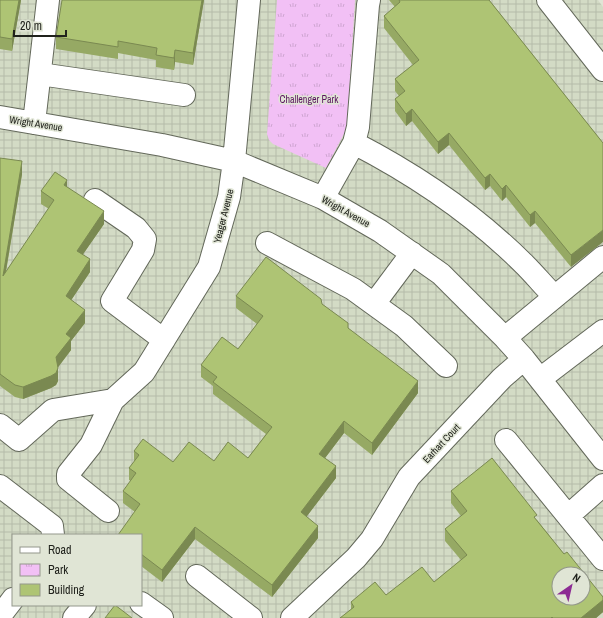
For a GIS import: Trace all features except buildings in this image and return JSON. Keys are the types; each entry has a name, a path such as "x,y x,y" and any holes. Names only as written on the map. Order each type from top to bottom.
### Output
{"street":[{"path":"34,123 48,0"},
{"name":"Yeager Avenue","path":"113,400 144,372 209,267 229,197 234,161 249,0"},
{"path":"323,198 354,143 358,127 369,0"},
{"path":"548,0 603,70"},
{"path":"40,74 184,95"},
{"name":"Wright Avenue","path":"0,117 162,145 234,161 323,198 380,230 441,274 505,338 524,359 603,459"},
{"path":"354,143 418,179 458,207 514,254 554,296"},
{"path":"95,200 136,228 145,239 143,250 112,301 164,340"},
{"path":"267,243 353,289 404,326 446,366"},
{"path":"374,304 412,253"},
{"path":"505,338 603,257"},
{"path":"540,379 603,331"},
{"name":"Earhart Court","path":"292,618 356,558 372,539 408,477 502,378 524,359"},
{"path":"0,425 19,440 53,410 113,400"},
{"path":"108,511 68,479 68,474 91,445 113,400"},
{"path":"506,440 603,559"},
{"path":"568,516 603,485"},
{"path":"0,486 52,526 53,534"},
{"path":"197,576 252,618"},
{"path":"0,616 12,600"},
{"path":"142,604 162,618"},
{"path":"74,618 84,606"}],"shaded area":[{"path":"0,0 598,0 603,7 603,618 0,618"}],"green space":[{"name":"Challenger Park","path":"277,0 355,0 347,128 326,168 273,144 269,140 267,134"}]}
